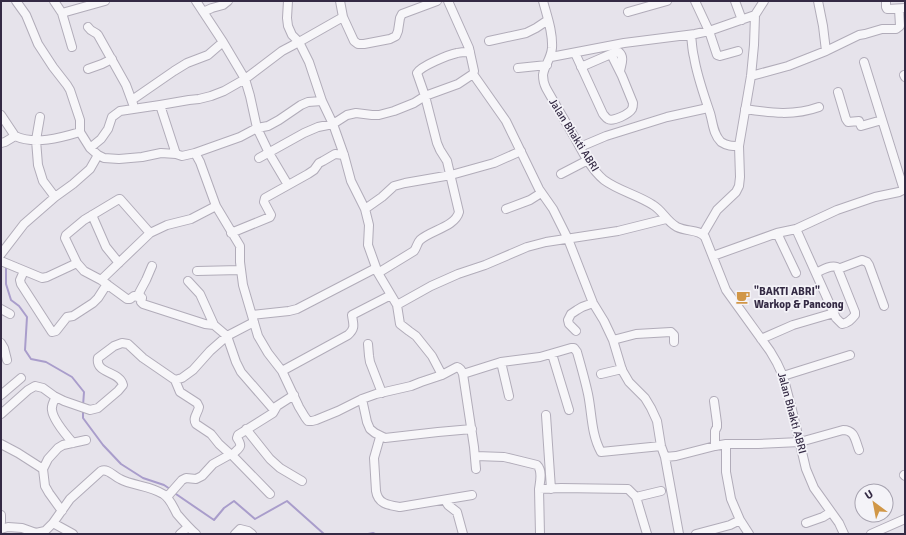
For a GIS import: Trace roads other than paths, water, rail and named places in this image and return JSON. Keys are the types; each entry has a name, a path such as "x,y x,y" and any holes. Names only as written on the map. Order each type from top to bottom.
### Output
{"street":[{"path":"16,1 26,15 38,44 52,67 67,84 70,90 80,120 80,132 90,148 104,158 119,159 162,153 182,156 195,153 240,137 257,128 268,126 308,102 322,101"},
{"path":"54,1 62,13 72,47"},
{"path":"62,13 105,1"},
{"path":"196,1 245,79 257,128 269,153 288,185"},
{"path":"203,12 223,5 228,1"},
{"path":"288,1 288,26 292,35 299,42 309,62 322,101 333,124 344,154 351,181 364,209 369,225 368,245 377,271 397,305 400,324 416,336 432,356 442,375"},
{"path":"340,1 344,17 354,41 358,44 390,39 396,36 402,14 436,1"},
{"path":"448,1 470,52 474,71 473,74 506,121 541,193 553,209 568,239 593,303 613,340 622,369 629,382 645,398 651,408 658,426 661,446 665,457 679,534"},
{"name":"Jalan Bhakti ABRI","path":"543,1 552,39 552,48 549,61 543,74 543,80 546,88 580,147 597,173 614,186 658,209 671,224 688,231 703,234 726,290 777,363 783,376 806,469 814,488 839,523 844,534"},
{"path":"628,12 667,1"},
{"path":"695,1 709,31 717,55 720,56 738,50"},
{"path":"735,1 742,20"},
{"path":"703,234 717,210 736,192 739,186 739,146 751,76 755,15 764,1"},
{"path":"818,1 826,51"},
{"path":"751,76 788,66 826,51 859,35 882,29 898,28 900,26 902,8 887,9 886,1"},
{"path":"518,68 575,53 624,43 691,35 709,31 755,15"},
{"path":"90,148 100,140 108,129 112,117 120,111 199,99 234,87 282,51 344,17"},
{"path":"489,41 526,33 548,20"},
{"path":"88,27 91,31 97,33 112,59 126,85 135,109"},
{"path":"691,35 694,57 716,136 727,146 739,146"},
{"path":"132,100 174,71 188,63 208,55 223,42"},
{"path":"175,380 182,378 193,370 210,351 227,336 253,319 297,309 377,271 414,250 421,239 440,229 457,217 459,212 451,175 447,161 437,143 426,96 418,72 439,59 457,53 470,52"},
{"path":"575,53 581,67 603,114 611,120 617,119 631,111 634,103 611,54 581,67"},
{"path":"88,68 112,59"},
{"path":"713,256 777,233 796,229 837,210 875,197 905,190 864,62"},
{"path":"259,158 304,133 318,127 333,124 347,115 356,113 379,115 394,111 414,103 426,96 458,84 473,74"},
{"path":"838,92 846,121 859,121 862,126 882,120"},
{"path":"160,105 176,154"},
{"path":"745,109 792,113 809,111 819,107"},
{"path":"580,147 606,136 667,117 708,108"},
{"path":"1,115 15,136 19,137 47,140 61,138 80,132"},
{"path":"40,117 36,140 38,165 43,181 55,197"},
{"path":"1,143 15,136"},
{"path":"364,209 382,197 394,186 451,175 494,163 521,151"},
{"path":"195,153 200,162 216,206 240,246 240,270 258,336 282,371 308,421 312,421 338,411 362,399 411,386 442,375 457,367 460,368 463,374 476,456 476,469"},
{"path":"231,233 270,217 271,215 264,202 265,198 314,170 319,163 335,154 344,154"},
{"path":"1,254 24,224 90,169 98,155"},
{"path":"561,174 588,160"},
{"path":"506,209 530,200 541,193"},
{"path":"142,298 134,296 127,299 104,282 84,271 77,263 64,238 70,231 92,215 120,199 150,233"},
{"path":"24,271 20,280 21,284 52,332 56,331 67,317 72,316 93,303 98,298 104,282 119,263 150,233 167,225 196,217 216,206"},
{"path":"92,215 104,243 119,263"},
{"path":"397,305 431,286 527,247 546,242 618,231 666,220"},
{"path":"796,229 836,318 842,324 846,323 855,315 855,312 837,267 832,266 816,273"},
{"path":"777,233 796,273"},
{"path":"838,269 862,260 867,262 884,306"},
{"path":"1,261 39,278 48,277 77,263"},
{"path":"152,266 139,292 143,304 205,324 214,325"},
{"path":"197,271 240,270"},
{"path":"188,281 200,294 214,325 227,336 241,372 274,410"},
{"path":"282,371 348,335 352,332 354,326 352,315 354,313 391,295"},
{"path":"576,331 569,324 568,320 571,314 582,307 593,303"},
{"path":"1,309 10,314"},
{"path":"761,339 793,325 834,313"},
{"path":"613,340 636,334 671,332 674,334 674,342"},
{"path":"1,343 7,360"},
{"path":"1,414 28,390 35,386 43,388 64,401 83,408 90,410 98,408 122,386 123,382 119,377 101,368 97,361 100,356 114,346 122,343 128,344 143,358 175,380 180,392 197,404 200,408 194,419 196,424 211,434 219,444 231,454 270,494"},
{"path":"368,344 370,362 382,393"},
{"path":"463,374 500,362 540,357 574,348 577,352 588,394 594,430 598,447 601,452 661,446"},
{"path":"552,354 569,410"},
{"path":"783,376 850,355"},
{"path":"500,362 509,396"},
{"path":"601,374 622,369"},
{"path":"1,395 21,378"},
{"path":"170,493 182,480 186,478 196,479 202,476 213,464 240,447 241,445 237,436 262,420 277,406 294,395"},
{"path":"56,397 52,411 62,429 73,443"},
{"path":"362,399 370,429 375,434 385,438 472,429"},
{"path":"714,402 717,423 715,431 715,446"},
{"path":"546,414 551,489"},
{"path":"246,429 270,459 280,468 302,481"},
{"path":"665,457 676,456 726,444 800,442 843,430 848,430 853,433 859,450"},
{"path":"380,436 374,458 376,491 379,500 392,506 400,507 472,495"},
{"path":"62,511 45,486 43,469 48,459 58,448 63,445 86,440"},
{"path":"1,444 43,469"},
{"path":"726,444 726,472 731,499 740,520 749,534"},
{"path":"476,456 504,457 537,465 539,467 540,534"},
{"path":"1,529 8,527 36,533 45,531 53,523 70,499 103,470 108,471 120,479 170,493"},
{"path":"539,489 628,490 636,497 647,534"},
{"path":"636,497 661,491"},
{"path":"170,493 178,514 188,527 196,534"},
{"path":"445,500 457,513 463,534"},
{"path":"806,523 823,517 831,512"},
{"path":"1,515 1,522"},
{"path":"871,534 905,519"},
{"path":"696,534 730,525 740,520"},
{"path":"53,523 73,534"},
{"path":"180,534 188,527"},
{"path":"235,534 240,529 248,531 252,534"}],"waterway":[{"path":"6,265 6,284 11,300 19,306 27,317 25,350 31,359 46,362 72,377 84,392 83,406"},
{"path":"83,410 83,418 103,445 121,464 143,478 164,485 170,489"},
{"path":"173,492 214,520 224,508 234,501 255,519 287,501 324,534"},
{"path":"368,534 375,534"}],"place":[{"name":"\"BAKTI ABRI\" Warkop & Pancong","path":"743,297"}]}
